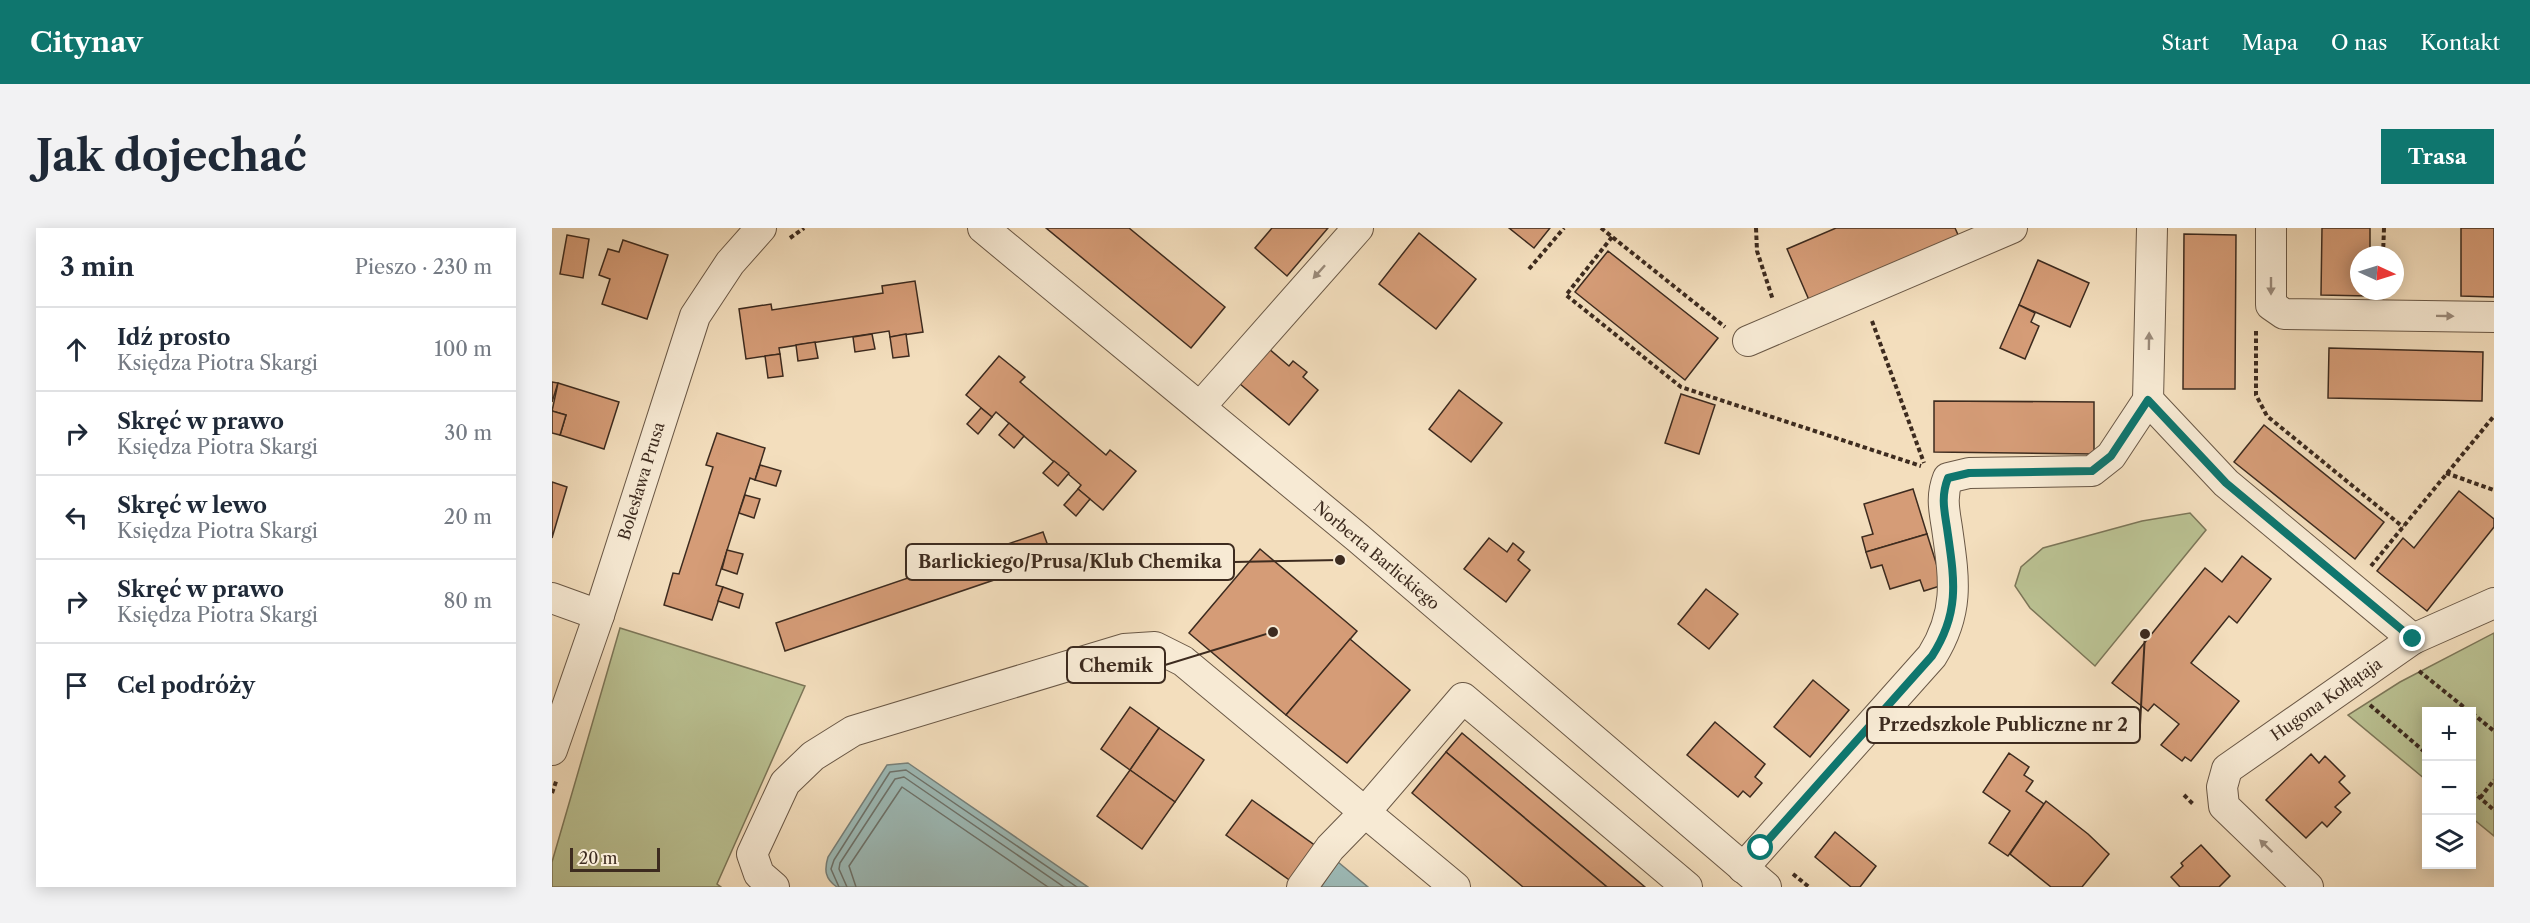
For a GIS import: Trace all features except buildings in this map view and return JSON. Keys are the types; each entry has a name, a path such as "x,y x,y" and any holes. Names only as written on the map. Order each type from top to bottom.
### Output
{"street":[{"name":"Bolesława Prusa","path":"552,750 599,615 695,316 730,263 761,228"},
{"name":"Norberta Barlickiego","path":"983,228 1200,407 1766,887"},
{"path":"1200,407 1358,228"},
{"path":"1748,341 2012,228"},
{"path":"1743,868 1932,656 1945,636 1952,611 1955,583 1942,493 1948,478 1969,473 2092,471 2111,456 2148,400 2152,228"},
{"path":"2271,228 2271,305 2284,314 2494,317"},
{"path":"2148,400 2226,483 2412,652"},
{"path":"552,598 599,615"},
{"name":"Hugona Kołłątaja","path":"2308,887 2224,806 2222,788 2227,768 2494,603"},
{"path":"774,887 759,874 752,854 785,783 813,756 853,731 1124,649 1155,647 1183,662 1455,887"},
{"path":"1302,887 1330,848 1365,812 1463,698 1687,887"}],"path":[{"path":"1529,269 1564,228"},
{"path":"1601,228 1738,337 1748,341"},
{"path":"1756,228 1757,251 1782,326"},
{"path":"2383,246 2384,228"},
{"path":"1612,237 1566,296 1681,387 1925,467 1861,292"},
{"path":"2256,323 2256,394 2267,416 2403,527"},
{"path":"2367,572 2494,416"},
{"path":"2446,473 2494,490"},
{"path":"2412,652 2466,707"},
{"path":"2367,703 2422,749"},
{"path":"2476,716 2494,730"},
{"path":"2480,798 2494,780"},
{"path":"2476,794 2494,810"}],"green space":[{"path":"2190,513 2206,530 2095,666 2030,608 2015,586 2021,567 2043,548 2142,521"},
{"path":"620,628 805,686 717,884 721,887 552,887 552,862"},
{"path":"2494,633 2494,836 2476,821 2476,707 2422,707 2422,777 2348,715 2400,682"}],"water":[{"path":"908,763 1088,887 837,887 826,874 828,857 887,765"},
{"path":"1338,862 1368,887 1321,887"}],"place":[{"name":"Barlickiego/Prusa/Klub Chemika","path":"1340,560"},
{"name":"Chemik","path":"1273,632"},
{"name":"Przedszkole Publiczne nr 2","path":"2145,634"}],"route":[{"path":"1761,848 1932,656 1945,636 1952,611 1955,583 1942,493 1948,478 1969,473 2092,471 2111,456 2148,400 2226,483 2413,639"}]}
